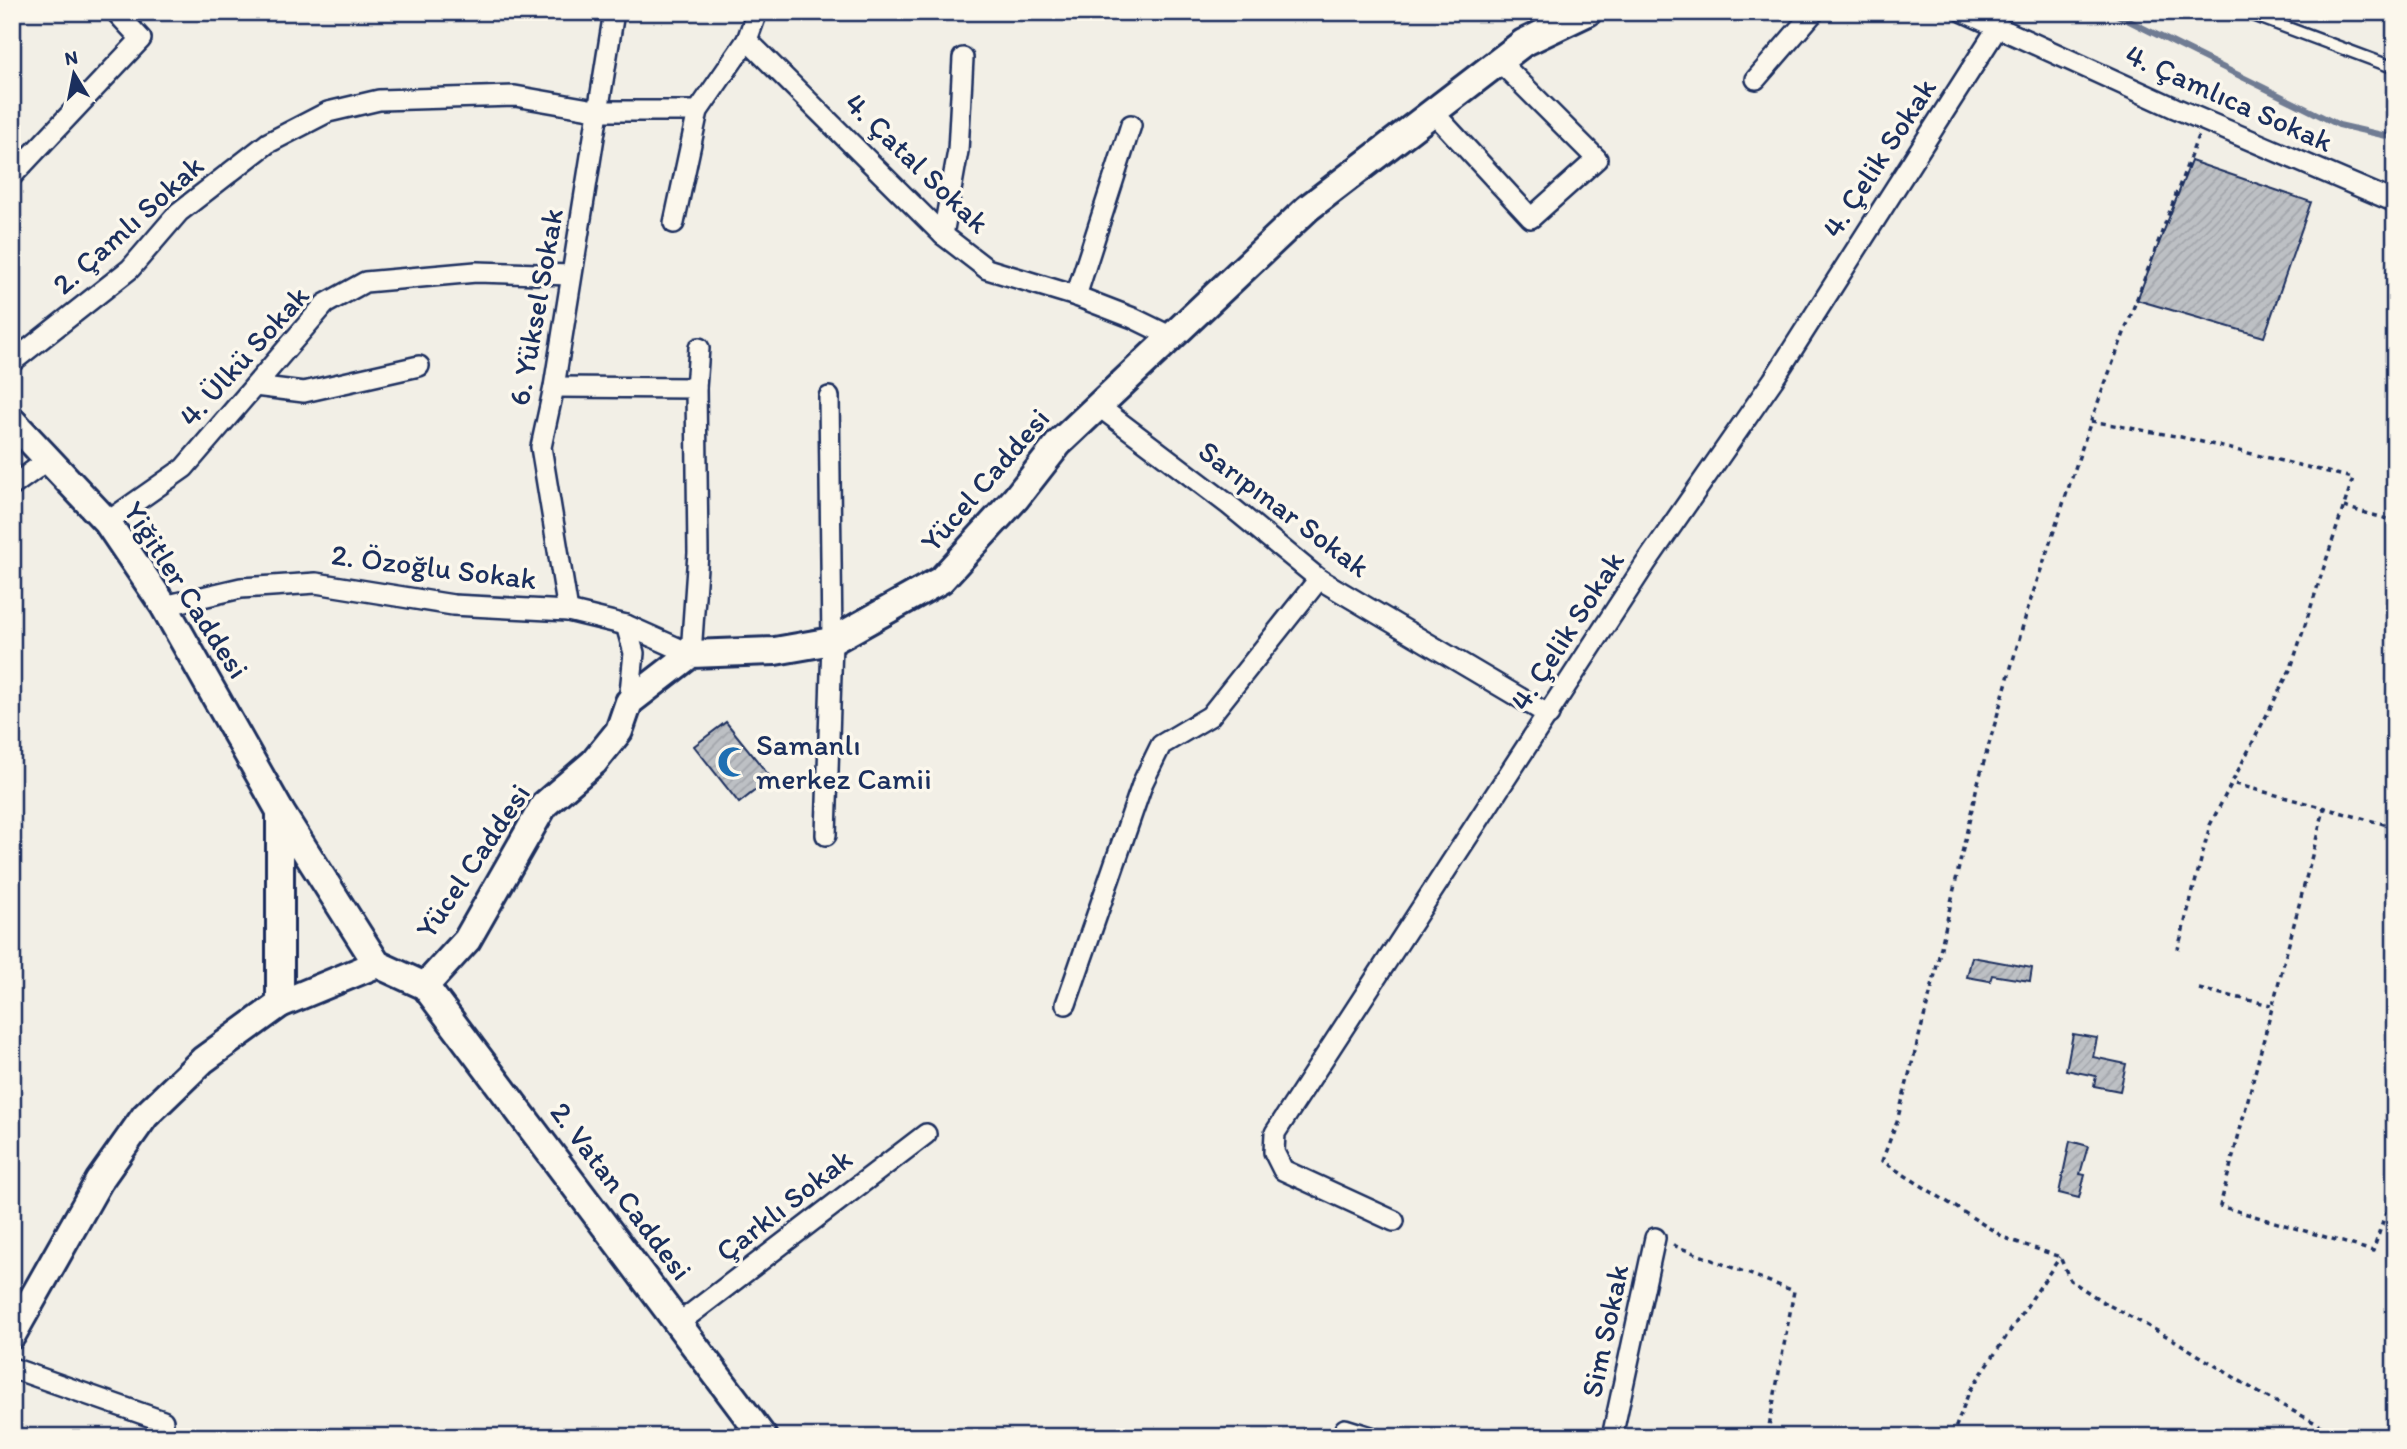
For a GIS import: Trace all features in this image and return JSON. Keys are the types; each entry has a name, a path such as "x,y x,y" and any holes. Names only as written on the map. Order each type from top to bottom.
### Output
{"main road":[{"name":"Yücel Caddesi","path":"691,654 775,651 832,641 942,580 1016,498 1059,443 1308,208 1522,43 1588,12"},
{"name":"Yiğitler Caddesi","path":"12,421 107,522 164,607 280,811 377,964"},
{"path":"629,702 691,654"},
{"name":"Yücel Caddesi","path":"425,986 467,940 544,805 594,762 619,731 629,702"},
{"name":"Yiğitler Caddesi","path":"280,811 280,1004"},
{"path":"12,1335 99,1181 145,1116 203,1060 280,1004 377,964 425,986"},
{"name":"2. Vatan Caddesi","path":"425,986 763,1437"}],"street":[{"path":"14,171 141,39 116,12"},
{"name":"6. Yüksel Sokak","path":"568,611 541,447 554,387 601,111 614,12"},
{"path":"674,223 698,111 747,40 757,12"},
{"path":"1756,79 1814,12"},
{"name":"4. Çamlıca Sokak","path":"1964,12 2203,121 2395,202"},
{"name":"4. Çelik Sokak","path":"1394,1221 1283,1170 1274,1152 1275,1133 1646,563 1773,380 1998,27"},
{"name":"4. Çatal Sokak","path":"747,40 943,235 987,269 1076,296 1133,318 1172,337"},
{"path":"943,235 958,151 963,58"},
{"path":"1433,112 1531,218 1597,159 1499,61"},
{"name":"2. Çamlı Sokak","path":"12,362 130,269 179,212 268,143 328,112 379,100 515,96 601,111 698,111"},
{"path":"1076,296 1131,125"},
{"name":"4. Ülkü Sokak","path":"107,522 184,468 325,304 365,282 476,272 571,275"},
{"path":"691,654 698,553 696,388 699,348"},
{"path":"255,386 303,392 419,366"},
{"path":"554,387 696,388"},
{"path":"826,835 832,641 829,397"},
{"name":"Sarıpınar Sokak","path":"1097,405 1229,505 1319,579 1549,715"},
{"path":"12,486 48,460"},
{"path":"1066,1004 1143,782 1161,745 1210,716 1319,579"},
{"name":"2. Özoğlu Sokak","path":"164,607 241,588 316,583 453,605 568,611 626,625 691,654"},
{"path":"626,625 634,653 629,702"},
{"name":"Çarklı Sokak","path":"679,1323 926,1134"},
{"name":"Sim Sokak","path":"1612,1437 1655,1238"},
{"path":"12,1368 163,1421"},
{"path":"1345,1429 1371,1437"}],"lane":[{"path":"2245,12 2395,68"}],"path":[{"path":"2203,121 2091,421 2028,608 1977,786 1933,984 1896,1121 1881,1161 2005,1238 2060,1257 2070,1280 2103,1302 2174,1340 2261,1394 2342,1437"},
{"path":"2091,421 2181,437 2353,478 2291,668 2210,825 2178,949"},
{"path":"2344,507 2395,521"},
{"path":"2234,783 2395,827"},
{"path":"2325,806 2220,1206 2373,1251 2395,1186"},
{"path":"2199,989 2271,1005"},
{"path":"1655,1238 1794,1291 1767,1437"},
{"path":"1952,1437 1969,1392 2060,1257"}],"building":[{"path":"2191,161 2311,202 2264,337 2137,300"},
{"name":"Samanlı merkez Camii","path":"726,722 771,778 739,803 694,746"},
{"path":"1972,957 2032,968 2030,981 1992,975 1990,981 1967,977"},
{"path":"2073,1034 2097,1038 2093,1057 2126,1064 2120,1091 2094,1086 2096,1076 2066,1070"},
{"path":"2070,1141 2088,1146 2080,1174 2085,1175 2079,1198 2059,1193"}],"waterway":[{"path":"2111,12 2339,125 2395,138"}],"place":[{"name":"Samanlı merkez Camii","path":"733,762"}]}
